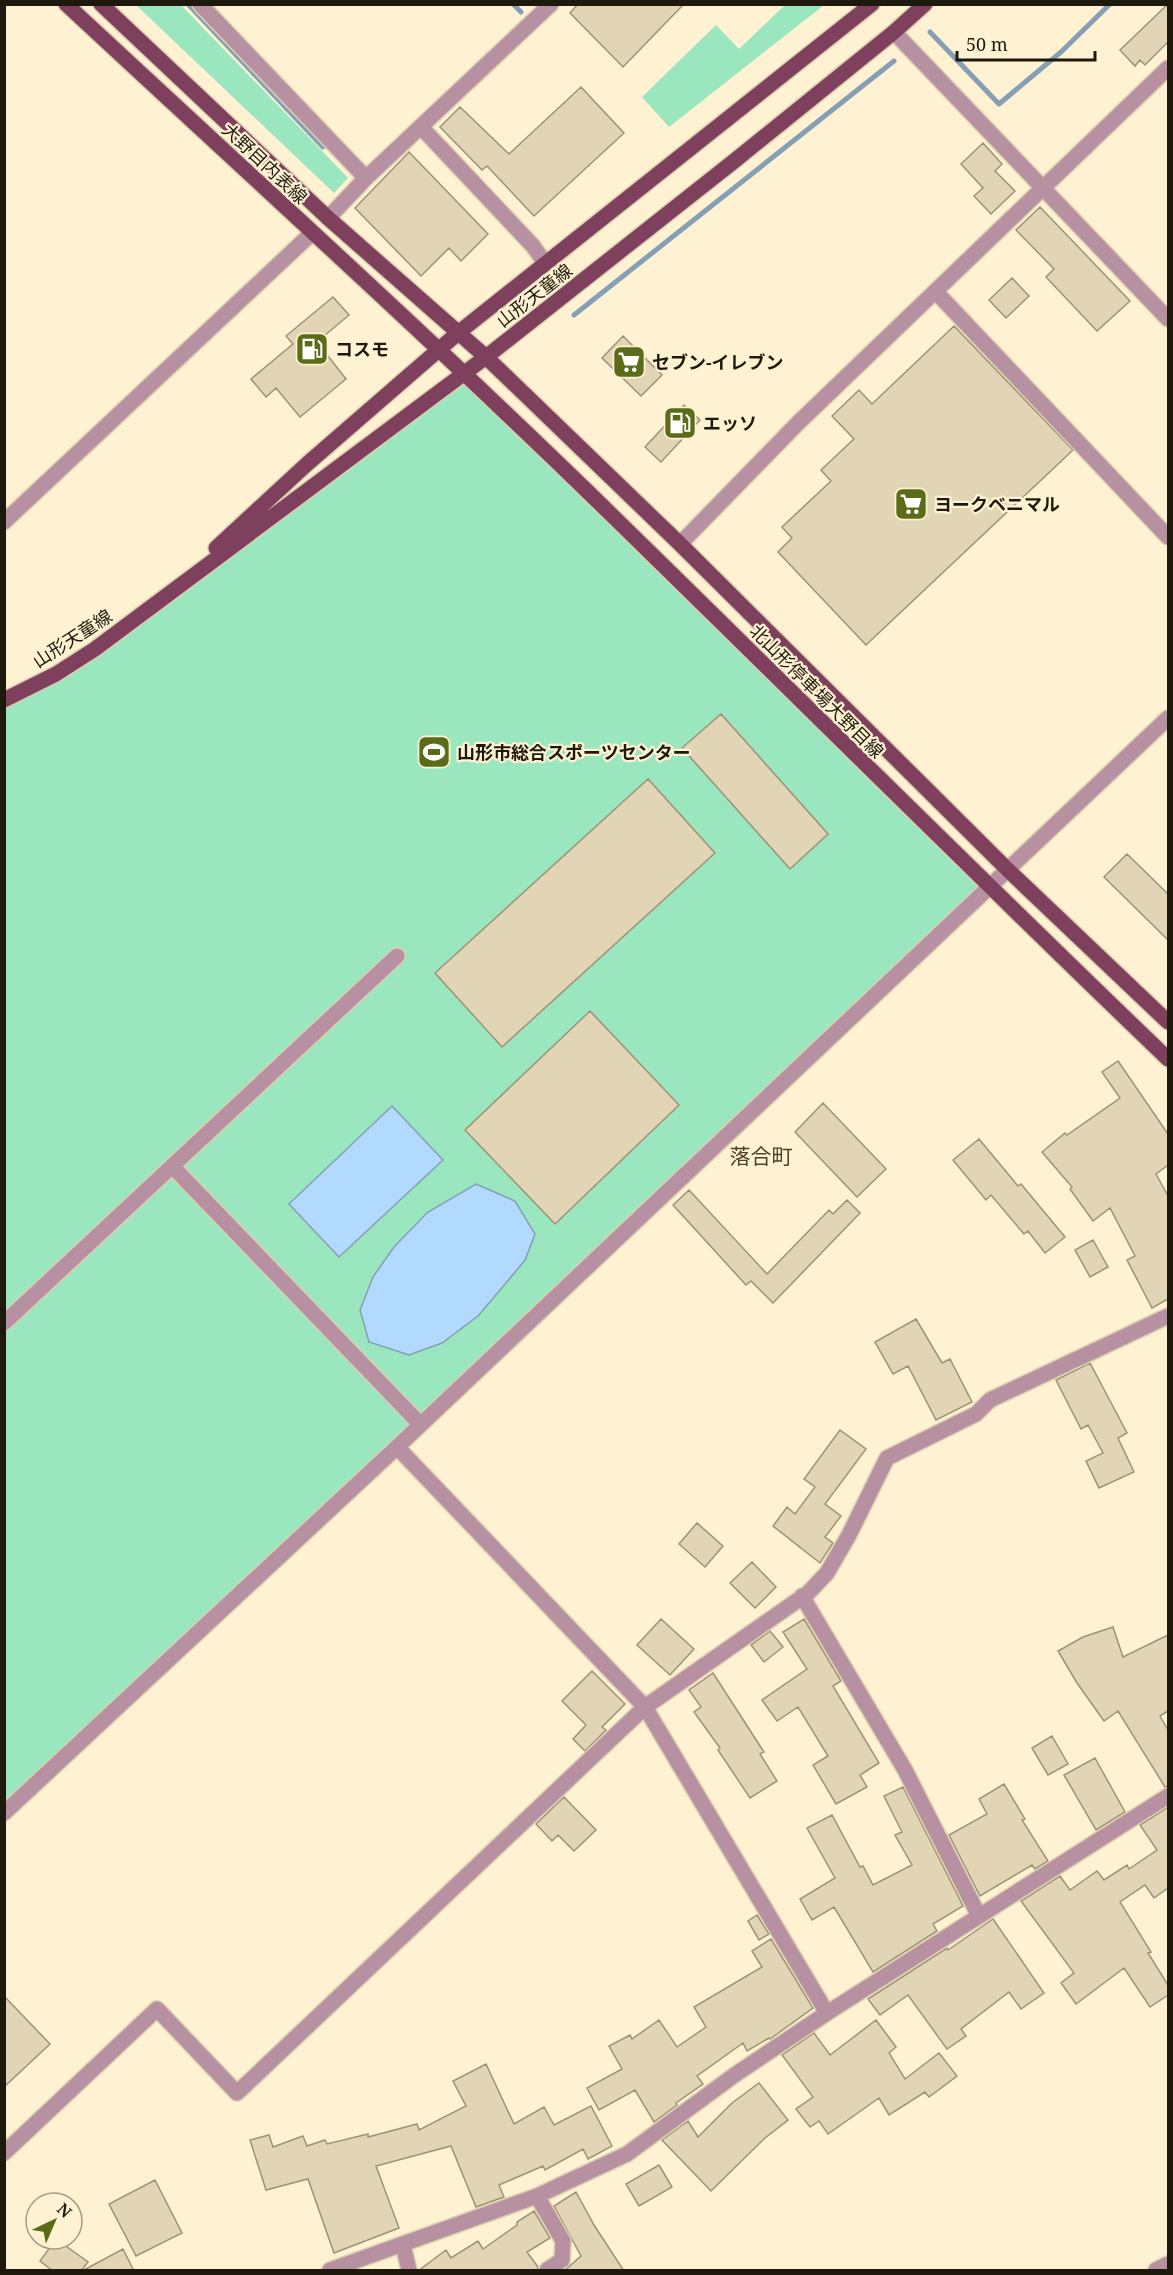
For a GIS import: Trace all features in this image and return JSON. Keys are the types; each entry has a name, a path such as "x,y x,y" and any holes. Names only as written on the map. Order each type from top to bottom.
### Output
{"main road":[{"name":"大野目内表線","path":"66,4 439,350"},
{"name":"大野目内表線","path":"100,4 328,218 458,333"},
{"name":"山形天童線","path":"157,602 307,464 458,333 872,4"},
{"name":"山形天童線","path":"4,700 56,674 86,655 421,408 894,32 925,4"},
{"name":"北山形停車場大野目線","path":"458,333 486,357 680,544 1007,869 1168,1022"},
{"name":"北山形停車場大野目線","path":"439,350 585,489 988,887 1168,1059"}],"street":[{"path":"200,4 366,178"},
{"path":"328,218 366,178 551,4"},
{"path":"894,32 1044,186 1168,319"},
{"path":"680,544 798,423 1168,68"},
{"path":"421,128 533,246 545,263"},
{"path":"4,522 312,233"},
{"path":"936,292 1168,537"},
{"path":"4,1813 397,1447 1168,718"},
{"path":"4,1323 397,956"},
{"path":"172,1166 420,1424"},
{"path":"4,2153 157,2009 237,2093 645,1707 802,1596 828,1573 887,1458 976,1413 990,1400 1168,1316"},
{"path":"397,1447 645,1707 828,2013"},
{"path":"802,1596 905,1770 979,1916"},
{"path":"330,2271 537,2196 627,2154 736,2074 828,2013 1168,1796"},
{"path":"537,2196 563,2241 562,2260 547,2271"},
{"path":"403,2245 409,2271"},
{"path":"1156,2271 1168,2264"}],"green space":[{"path":"136,5 181,5 348,178 334,193"},
{"path":"785,5 824,5 669,127 642,97 716,25 739,49"},
{"name":"山形市総合スポーツセンター","path":"463,374 988,887 5,1813 5,700 56,674"}],"water":[{"path":"392,1106 443,1160 339,1257 289,1204"},
{"path":"476,1184 515,1201 535,1234 525,1260 478,1316 442,1343 409,1355 369,1342 360,1310 373,1277 394,1247 428,1212"}],"building":[{"path":"578,4 684,4 623,67 570,13"},
{"path":"1168,4 1168,42 1145,65 1140,60 1135,66 1120,50"},
{"path":"581,87 624,133 534,216 487,166 482,170 440,127 460,107 509,154"},
{"path":"983,143 1002,164 995,171 1015,191 991,214 974,196 983,188 961,164"},
{"path":"409,152 488,234 461,261 449,248 421,276 355,208"},
{"path":"1040,207 1130,301 1097,331 1046,277 1054,269 1016,230"},
{"path":"1012,278 1029,296 1006,318 989,300"},
{"path":"333,297 349,315 317,342 346,379 300,417 276,388 266,397 251,379 293,344 286,336"},
{"name":"ヨークベニマル","path":"954,326 1073,450 866,645 778,552 792,538 782,527 831,481 821,470 854,439 832,416 859,390 872,404"},
{"path":"623,336 662,375 641,396 602,358"},
{"path":"684,405 700,420 661,462 645,447"},
{"path":"721,714 828,834 790,869 682,748"},
{"path":"648,779 715,853 502,1047 435,973"},
{"path":"1127,854 1168,894 1168,940 1104,877"},
{"path":"590,1011 679,1105 555,1224 465,1130"},
{"path":"1118,1061 1168,1134 1168,1165 1156,1174 1168,1196 1168,1299 1152,1308 1127,1260 1135,1256 1110,1208 1093,1221 1070,1189 1072,1187 1042,1152 1065,1133 1067,1135 1120,1098 1102,1072"},
{"path":"823,1103 886,1169 857,1197 795,1132"},
{"path":"979,1139 1018,1186 1021,1184 1065,1237 1045,1253 1028,1231 1024,1234 991,1195 986,1200 953,1160"},
{"path":"689,1190 767,1274 829,1210 833,1214 847,1200 860,1213 773,1303 751,1281 746,1285 673,1205"},
{"path":"1093,1240 1108,1267 1090,1277 1075,1250"},
{"path":"916,1319 942,1363 950,1359 972,1402 936,1420 908,1366 893,1374 875,1342"},
{"path":"1090,1363 1127,1433 1118,1438 1134,1472 1099,1488 1086,1461 1103,1453 1088,1425 1081,1429 1056,1380"},
{"path":"840,1430 866,1449 825,1504 841,1516 825,1537 833,1543 820,1563 773,1526 787,1507 795,1514 815,1487 804,1479"},
{"path":"697,1523 723,1546 705,1567 679,1544"},
{"path":"752,1562 776,1587 755,1608 730,1583"},
{"path":"661,1619 694,1649 670,1675 637,1645"},
{"path":"804,1619 841,1681 833,1686 879,1763 860,1775 867,1787 836,1804 813,1765 828,1756 798,1707 777,1721 762,1700 807,1669 783,1632"},
{"path":"1113,1627 1123,1657 1168,1635 1168,1711 1160,1716 1168,1730 1168,1786 1165,1787 1118,1711 1104,1721 1058,1651 1083,1637"},
{"path":"770,1631 783,1647 764,1662 751,1645"},
{"path":"592,1671 625,1704 602,1727 606,1730 585,1751 573,1739 586,1725 562,1701"},
{"path":"713,1673 764,1752 760,1754 777,1781 750,1798 718,1750 720,1748 694,1712 701,1707 689,1690"},
{"path":"1052,1736 1068,1764 1048,1775 1032,1748"},
{"path":"1095,1758 1125,1812 1096,1830 1064,1775"},
{"path":"1004,1784 1025,1819 1022,1820 1048,1861 1035,1869 1032,1865 980,1896 949,1835 987,1814 979,1799"},
{"path":"903,1787 963,1906 933,1924 937,1931 873,1972 834,1907 812,1920 800,1899 835,1878 807,1828 832,1815 860,1867 863,1866 873,1885 912,1865 895,1835 902,1832 884,1796"},
{"path":"564,1797 596,1830 574,1851 558,1835 552,1841 536,1824"},
{"path":"1168,1807 1168,1888 1154,1898 1145,1885 1120,1902 1151,1952 1148,1953 1168,1985 1168,1995 1150,2007 1124,1968 1076,2004 1061,1983 1074,1973 1021,1901 1060,1876 1070,1890 1097,1871 1104,1880 1127,1865 1129,1869 1157,1850 1140,1825"},
{"path":"757,1915 769,1934 759,1940 748,1921"},
{"path":"993,1919 1044,1993 1021,2009 1009,1992 961,2029 966,2036 947,2049 908,1995 880,2015 868,1999 947,1948 948,1950"},
{"path":"771,1939 813,2008 770,2039 747,2051 743,2043 697,2076 703,2084 654,2122 635,2090 599,2110 587,2088 622,2069 609,2046 630,2035 632,2039 659,2020 677,2047 706,2027 694,2007 762,1967 752,1951"},
{"path":"4,1996 50,2044 4,2087"},
{"path":"876,2020 896,2047 889,2053 905,2079 939,2053 957,2076 929,2097 925,2092 889,2115 879,2098 828,2134 819,2121 810,2127 796,2109 813,2097 782,2055 814,2033 830,2055"},
{"path":"486,2064 514,2124 544,2107 554,2125 591,2106 612,2146 588,2159 583,2149 545,2170 543,2166 499,2185 504,2197 476,2207 451,2146 376,2166 399,2228 334,2253 308,2179 266,2190 250,2140 269,2135 273,2147 303,2136 307,2146 325,2140 327,2144 368,2134 368,2137 417,2124 419,2130 466,2106 453,2081"},
{"path":"759,2083 788,2120 765,2138 711,2191 662,2140 688,2121 698,2137 732,2103"},
{"path":"659,2165 672,2187 639,2206 626,2184"},
{"path":"155,2180 182,2233 136,2256 109,2204"},
{"path":"576,2192 624,2271 564,2271 581,2256 554,2206"},
{"path":"534,2211 550,2238 527,2252 538,2267 537,2271 418,2271 446,2250 451,2258 478,2241 483,2249"},
{"path":"123,2249 134,2271 82,2271"},
{"path":"47,2251 73,2251 88,2262 81,2271 53,2271 40,2261"}],"waterway":[{"path":"188,4 323,147"},
{"path":"513,4 521,12"},
{"path":"930,32 999,104 1061,52 1110,4"},
{"path":"574,315 894,61"}],"place":[{"name":"コスモ","path":"312,349"},
{"name":"セブン-イレブン","path":"629,362"},
{"name":"エッソ","path":"680,423"},
{"name":"ヨークベニマル","path":"911,504"},
{"name":"山形市総合スポーツセンター","path":"434,752"}],"district":[{"name":"落合町","path":"761,1156"}]}
